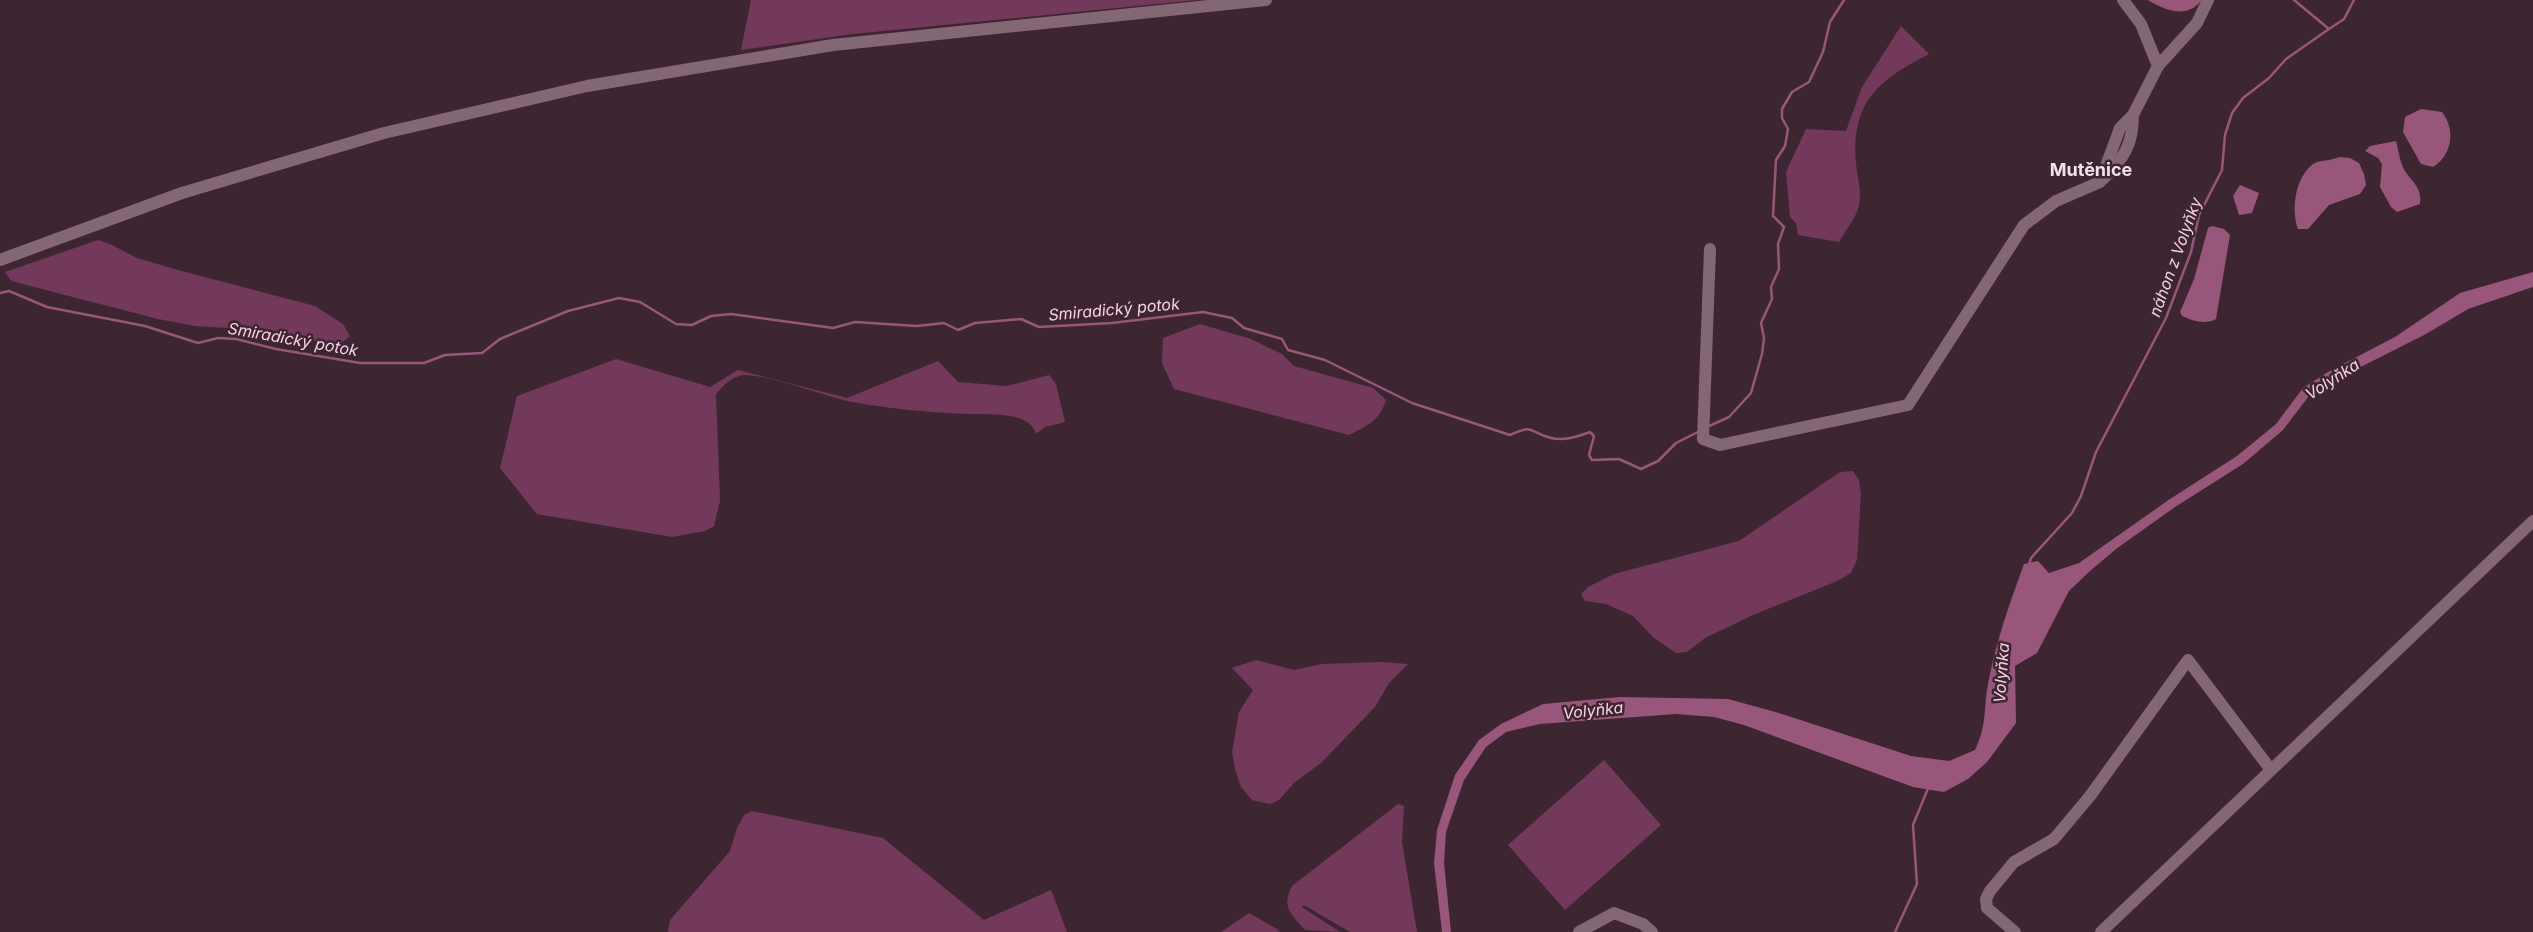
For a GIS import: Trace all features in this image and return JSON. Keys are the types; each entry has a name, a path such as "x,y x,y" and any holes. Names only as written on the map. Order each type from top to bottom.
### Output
{"street":[{"path":"0,260 182,193 384,133 587,86 833,45 1266,0"},
{"path":"2123,0 2141,24 2158,66"},
{"path":"1710,248 1703,438 1720,445 1908,405 2024,225 2056,201 2100,182 2120,128 2133,115 2158,66 2197,23 2208,0"},
{"path":"2101,932 2533,521"},
{"path":"2015,932 1987,908 1986,900 1990,891 2014,862 2054,839 2090,796 2188,660 2271,770"},
{"path":"1579,932 1614,913 1643,924 1652,932"}],"shaded area":[{"path":"751,0 1197,0 853,34 741,50"},
{"path":"1901,26 1929,54 1896,73 1872,95 1864,108 1858,123 1856,142 1856,163 1860,194 1856,214 1839,242 1798,235 1796,223 1790,217 1786,172 1806,129 1846,131 1862,87"},
{"path":"98,240 137,258 315,306 343,324 350,336 338,346 258,330 195,326 158,319 11,281 5,272"},
{"path":"1200,324 1251,339 1282,354 1294,366 1373,388 1386,400 1383,407 1372,422 1349,435 1174,389 1162,363 1163,338"},
{"path":"616,359 710,387 738,370 847,398 938,361 958,382 1007,386 1049,375 1056,384 1065,422 1045,427 1036,434 1026,421 1009,416 924,411 873,405 843,400 765,378 744,375 736,377 716,394 720,501 714,526 705,531 672,537 537,514 500,468 517,396"},
{"path":"1853,471 1859,480 1861,494 1857,560 1851,573 1837,581 1753,615 1705,638 1687,652 1676,653 1654,638 1633,616 1606,604 1585,601 1581,594 1588,587 1614,574 1739,541 1840,472"},
{"path":"1256,660 1294,670 1321,664 1381,662 1408,664 1389,683 1375,707 1321,763 1295,782 1279,800 1270,804 1252,800 1241,787 1232,752 1239,712 1253,690 1232,668"},
{"path":"1604,760 1661,825 1565,910 1508,845"},
{"path":"1398,804 1404,806 1402,842 1417,932 1350,932 1304,905 1302,907 1340,932 1305,930 1289,910 1287,899 1292,886"},
{"path":"752,811 883,838 984,920 1051,890 1067,932 668,932 670,920 730,851 737,828 744,815"},
{"path":"1249,913 1279,930 1278,932 1221,932"}],"water":[{"path":"2148,0 2202,0 2190,10 2176,11 2169,10"},
{"path":"2421,109 2442,112 2449,126 2450,142 2448,149 2433,167 2421,164 2403,132 2405,117"},
{"path":"2396,141 2404,170 2417,187 2420,197 2420,204 2397,212 2391,207 2380,187 2382,164 2378,158 2365,151 2370,146"},
{"path":"2339,157 2350,158 2359,163 2366,185 2360,194 2329,205 2308,229 2298,229 2295,203 2298,185 2302,177 2313,164"},
{"path":"2240,185 2259,193 2252,213 2239,215 2233,196"},
{"path":"2212,226 2224,229 2230,235 2216,319 2208,322 2199,322 2182,316 2180,312 2194,279 2208,228"},
{"name":"Volyňka","path":"2533,272 2533,287 2468,309 2426,334 2333,381 2309,396 2283,430 2243,464 2175,507 2116,549 2090,571 2069,591 2037,653 2015,666 2016,723 1987,762 1968,779 1944,792 1913,787 1744,725 1714,717 1676,714 1540,724 1506,732 1486,747 1464,780 1446,832 1444,863 1451,932 1442,932 1434,863 1437,830 1455,775 1479,740 1501,724 1543,704 1620,697 1728,699 1779,713 1911,756 1949,761 1975,750 1982,732 1992,664 2024,564 2038,561 2049,573 2079,563 2170,499 2237,456 2276,424 2303,388 2328,372 2395,337 2460,293"}],"waterway":[{"name":"Smiradický potok","path":"1707,427 1729,417 1751,393 1762,354 1764,338 1761,323 1772,299 1771,287 1779,269 1778,244 1784,227 1773,216 1776,160 1785,146 1788,129 1782,118 1782,109 1792,92 1809,82 1823,52 1830,22 1844,0"},
{"name":"Smiradický potok","path":"2294,0 2329,29 2344,19 2354,0"},
{"name":"náhon z Volyňky","path":"2029,565 2031,558 2072,513 2081,496 2096,452 2166,318 2191,252 2199,215 2222,170 2225,135 2232,113 2243,98 2269,78 2286,59 2329,29"},
{"name":"Smiradický potok","path":"0,293 9,291 47,307 145,326 198,343 218,338 236,339 276,349 360,363 424,363 445,355 482,353 500,339 568,311 619,298 640,302 676,324 692,325 711,316 731,314 833,328 855,322 917,326 944,323 958,330 975,323 1021,319 1039,327 1112,323 1203,312 1232,318 1244,328 1282,339 1288,350 1325,360 1412,403 1510,435 1528,429 1551,438 1566,439 1590,432 1594,436 1589,455 1592,460 1619,459 1641,469 1658,461 1676,443 1700,431"},
{"path":"1895,932 1917,884 1913,825 1929,786"}],"district":[{"name":"Mutěnice","path":"2091,169"}]}
